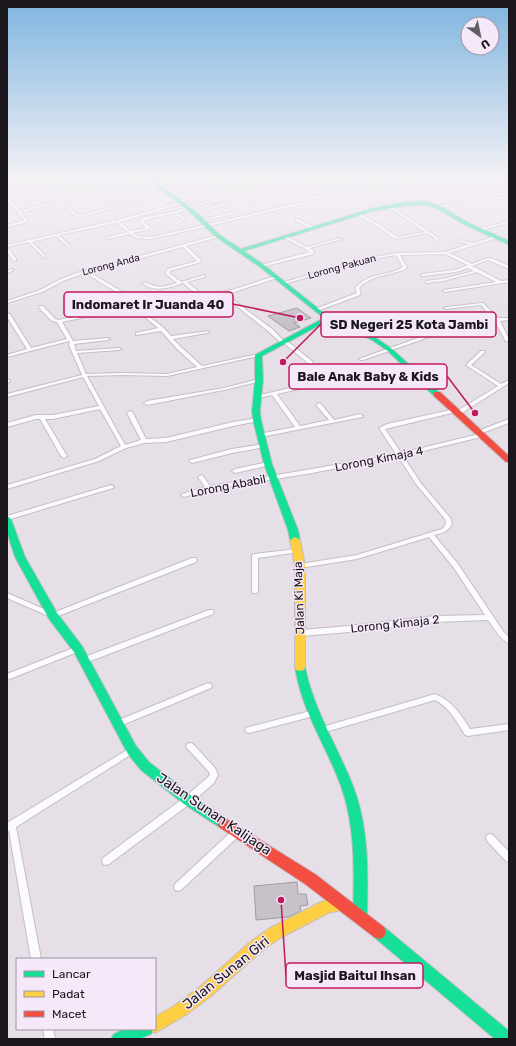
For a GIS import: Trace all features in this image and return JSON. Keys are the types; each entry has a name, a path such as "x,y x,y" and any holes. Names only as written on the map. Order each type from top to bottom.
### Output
{"street":[{"path":"15,260 7,247 96,226"},
{"path":"124,226 136,237 152,238 195,226"},
{"path":"108,238 150,228 147,226"},
{"path":"208,226 218,236 262,266 328,318 374,339 390,350 509,460"},
{"path":"308,226 312,228"},
{"path":"240,251 319,226"},
{"path":"379,226 396,238 428,232"},
{"path":"418,226 438,239"},
{"path":"471,226 509,243"},
{"path":"478,230 494,226"},
{"path":"57,235 69,247"},
{"name":"Lorong Anda","path":"7,302 35,294 62,280 85,272 218,236"},
{"path":"262,266 313,253 307,248 285,237"},
{"name":"Lorong Pakuan","path":"59,321 233,291 361,260 397,254 446,253 460,250 473,244 496,237"},
{"path":"307,248 340,238"},
{"path":"29,241 45,257"},
{"path":"460,241 473,244"},
{"path":"184,246 200,261 167,271 203,297"},
{"path":"446,253 500,282"},
{"path":"318,310 359,294 357,288 374,276 404,269 405,267 397,254"},
{"path":"423,275 450,272 490,259 509,268"},
{"path":"427,282 443,280 477,271"},
{"path":"85,272 130,298 134,307 162,330 201,368"},
{"path":"144,283 151,288 157,289 204,276"},
{"path":"445,291 509,281"},
{"path":"222,293 311,363"},
{"path":"446,308 482,304 497,320 506,340"},
{"path":"41,307 54,320 59,321 71,341 71,345 86,375 88,383 124,447"},
{"path":"8,315 30,350"},
{"path":"7,396 86,375 161,375 186,372 258,355 285,343 328,318"},
{"path":"346,327 368,318"},
{"path":"361,359 471,321 509,319"},
{"path":"138,334 162,330"},
{"path":"170,338 207,332"},
{"path":"7,356 71,341 108,339"},
{"path":"75,352 119,349"},
{"path":"483,352 468,365 501,386"},
{"name":"Jalan Ki Maja","path":"258,355 259,380 256,411 257,420 268,464 291,523 300,566 301,633 299,660 301,678 306,698 347,786 356,822 362,880 360,916"},
{"path":"310,385 306,379 310,376 344,367"},
{"path":"258,397 346,376"},
{"path":"146,402 224,389 259,380"},
{"path":"300,566 357,557 444,530 449,526 450,523 418,483 382,427 456,412 509,381"},
{"path":"274,394 299,428"},
{"path":"319,405 332,421"},
{"path":"7,425 29,419 52,417 102,407"},
{"path":"130,413 144,441"},
{"path":"261,435 360,416"},
{"path":"42,417 64,456"},
{"path":"7,487 97,460 124,447 144,441 166,440 233,424 257,420"},
{"name":"Lorong Kimaja 4","path":"273,478 399,455 482,434 509,421"},
{"path":"192,462 232,451 263,446"},
{"path":"235,471 268,464"},
{"path":"201,477 209,488"},
{"name":"Lorong Ababil","path":"184,495 209,488 273,478"},
{"path":"7,518 111,487"},
{"name":"Jalan Sunan Kalijaga","path":"7,518 20,557 53,616 85,660 117,724 132,750 145,766 188,800 310,879 341,904 360,916 507,1039"},
{"path":"430,534 456,566 490,617 509,641"},
{"path":"255,591 255,556 297,551"},
{"path":"7,595 53,616 194,560"},
{"path":"85,660 211,612"},
{"name":"Lorong Kimaja 2","path":"301,633 435,619 490,617"},
{"path":"7,677 78,649"},
{"path":"117,724 208,686"},
{"path":"322,730 435,697 448,704 468,733 509,727"},
{"path":"249,730 314,713"},
{"path":"106,861 188,800 211,780 214,775 212,770 190,746"},
{"path":"36,958 9,827 132,750"},
{"path":"178,886 238,832"},
{"path":"490,838 509,858"},
{"name":"Jalan Sunan Giri","path":"156,1024 179,1011 200,996 254,948 275,933 326,907 341,904"},
{"path":"119,1039 143,1030"}],"building":[{"path":"297,308 311,318 294,323 300,327 289,331 268,316"},
{"path":"297,882 298,894 306,894 308,905 300,906 301,911 288,917 256,920 254,886"}],"traffic: fast":[{"path":"207,226 218,236 262,266 323,315 374,339 390,350 437,394"},
{"path":"240,251 321,226"},
{"path":"471,226 509,243"},
{"path":"295,540 293,530 268,464 257,420 256,411 259,380 258,355 328,318"},
{"path":"7,519 20,557 53,616 78,649 132,750 145,766 188,800 223,823"},
{"path":"300,667 307,698 319,728 341,771 356,818 360,850 360,916"},
{"path":"379,932 507,1039"},
{"path":"119,1039 143,1030"}],"traffic: slow":[{"path":"295,540 300,566 300,667"},
{"path":"156,1024 179,1011 205,992 254,948 275,933 326,907 341,904"}],"traffic: jam":[{"path":"437,394 509,460"},
{"path":"223,823 310,879 379,932"}],"place":[{"name":"Indomaret Ir Juanda 40","path":"300,318"},
{"name":"SD Negeri 25 Kota Jambi","path":"283,362"},
{"name":"Bale Anak Baby & Kids","path":"475,413"},
{"name":"Masjid Baitul Ihsan","path":"281,900"}]}
